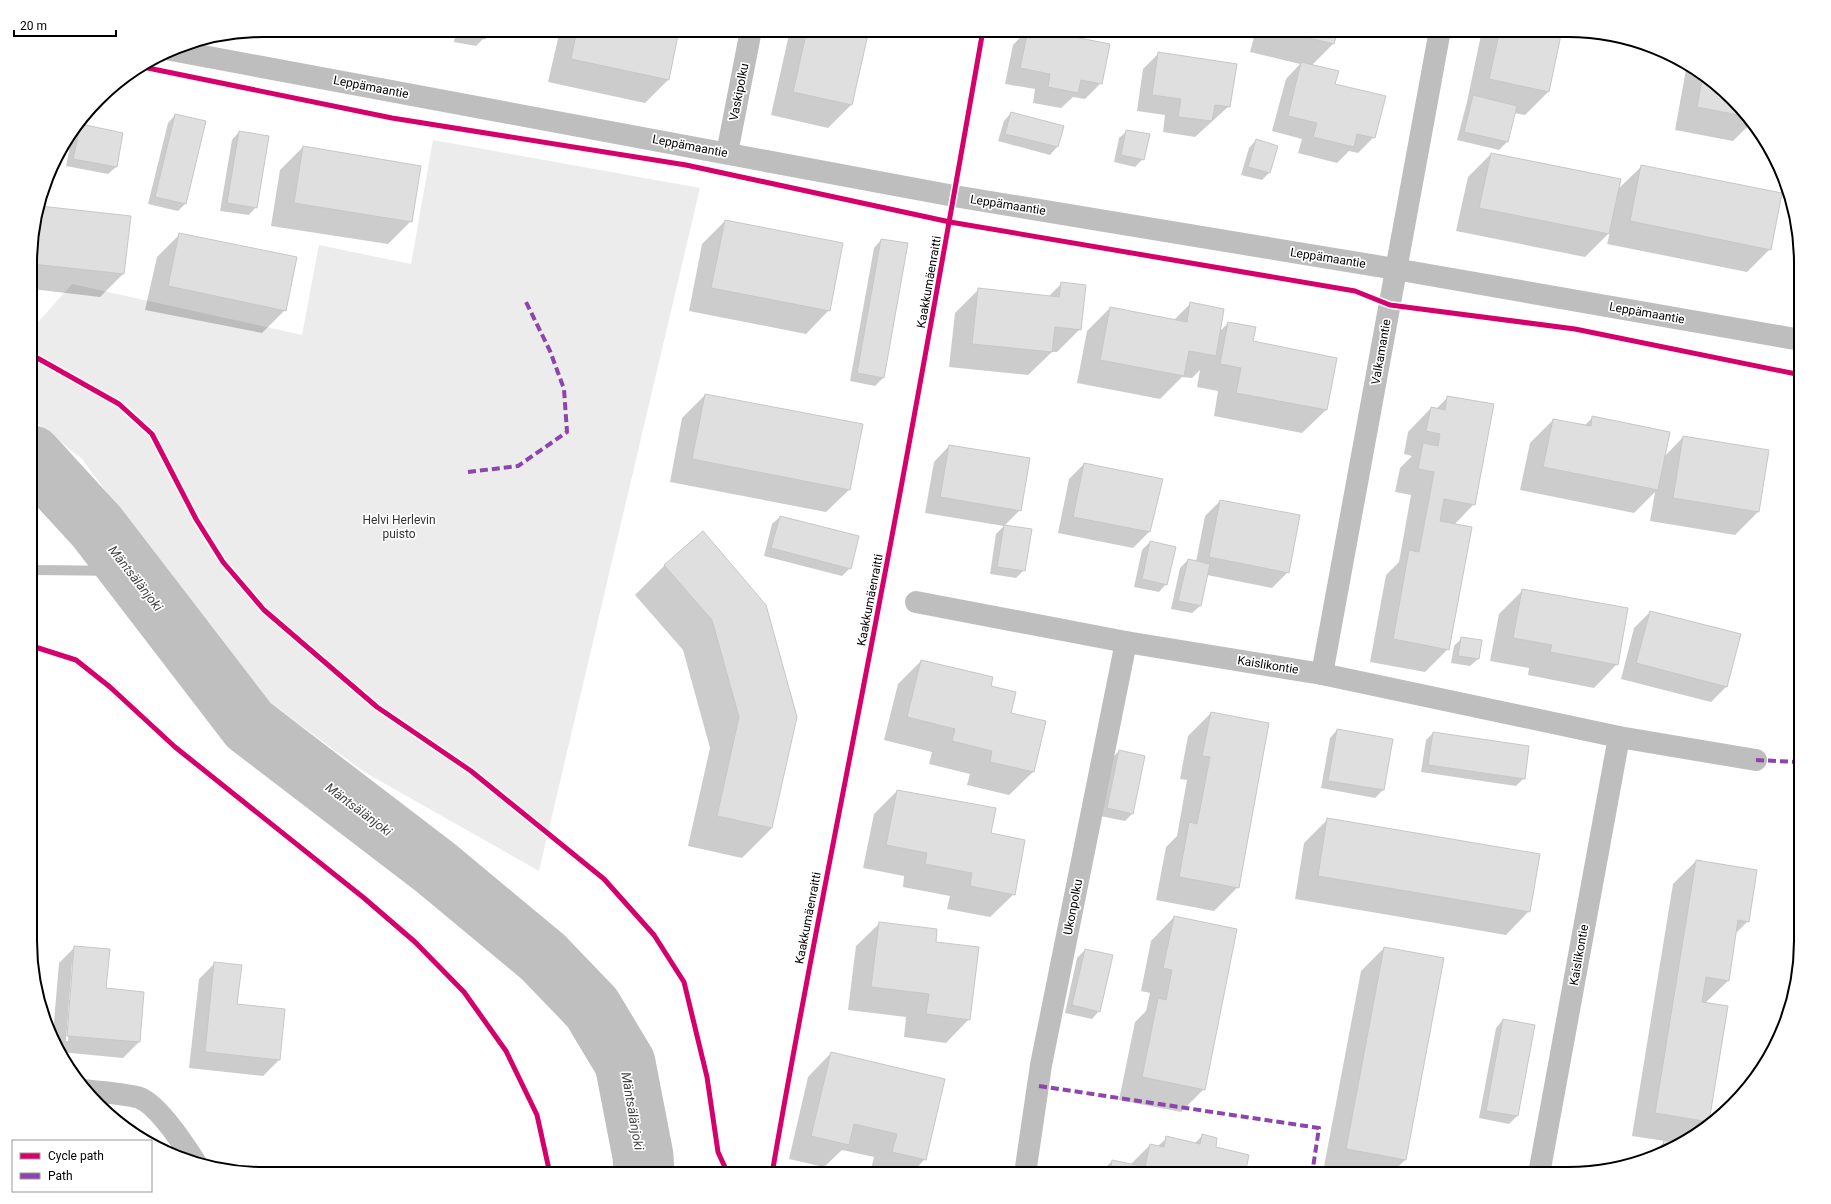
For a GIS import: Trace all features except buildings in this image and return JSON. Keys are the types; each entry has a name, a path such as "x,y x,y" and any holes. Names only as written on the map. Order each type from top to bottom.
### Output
{"street":[{"name":"Vaskipolku","path":"727,153 750,37"},
{"name":"Valkamantie","path":"1322,674 1389,313 1394,269 1439,37"},
{"name":"Leppämaantie","path":"182,52 954,196 1394,269 1794,339"},
{"name":"Kaislikontie","path":"916,602 1126,642 1322,674 1619,737 1756,760"},
{"name":"Ukonpolku","path":"1026,1167 1042,1065 1126,642"},
{"name":"Kaislikontie","path":"1540,1167 1619,737"},
{"path":"94,1091 140,1098 161,1115 191,1155"}],"green space":[{"name":"Helvi Herlevin puisto","path":"433,140 700,188 539,871 366,773 252,690 82,459 37,423 37,323 72,284 302,335 319,245 411,264"}],"waterway":[{"name":"Mäntsälänjoki","path":"37,461 97,527 249,725 436,868 543,957 592,1008 625,1063 643,1156 644,1167"},
{"path":"37,570 131,571"}],"marked path":[{"path":"468,472 518,466 567,432 564,389 550,351 526,302"},
{"path":"1756,760 1794,762"},
{"path":"1039,1086 1319,1128 1313,1167"}],"cycle path":[{"name":"Kaakkumäenraitti","path":"773,1167 811,956 946,242 982,37"},
{"path":"148,68 392,118 686,165 950,222 1355,291 1390,305 1575,329 1794,374"},
{"path":"37,358 119,404 152,434 196,519 223,562 264,610 377,707 471,771 604,879 654,935 684,982 707,1077 718,1152 725,1167"},
{"path":"37,648 76,660 110,687 175,747 364,898 415,942 464,992 506,1051 537,1115 548,1167"}]}
